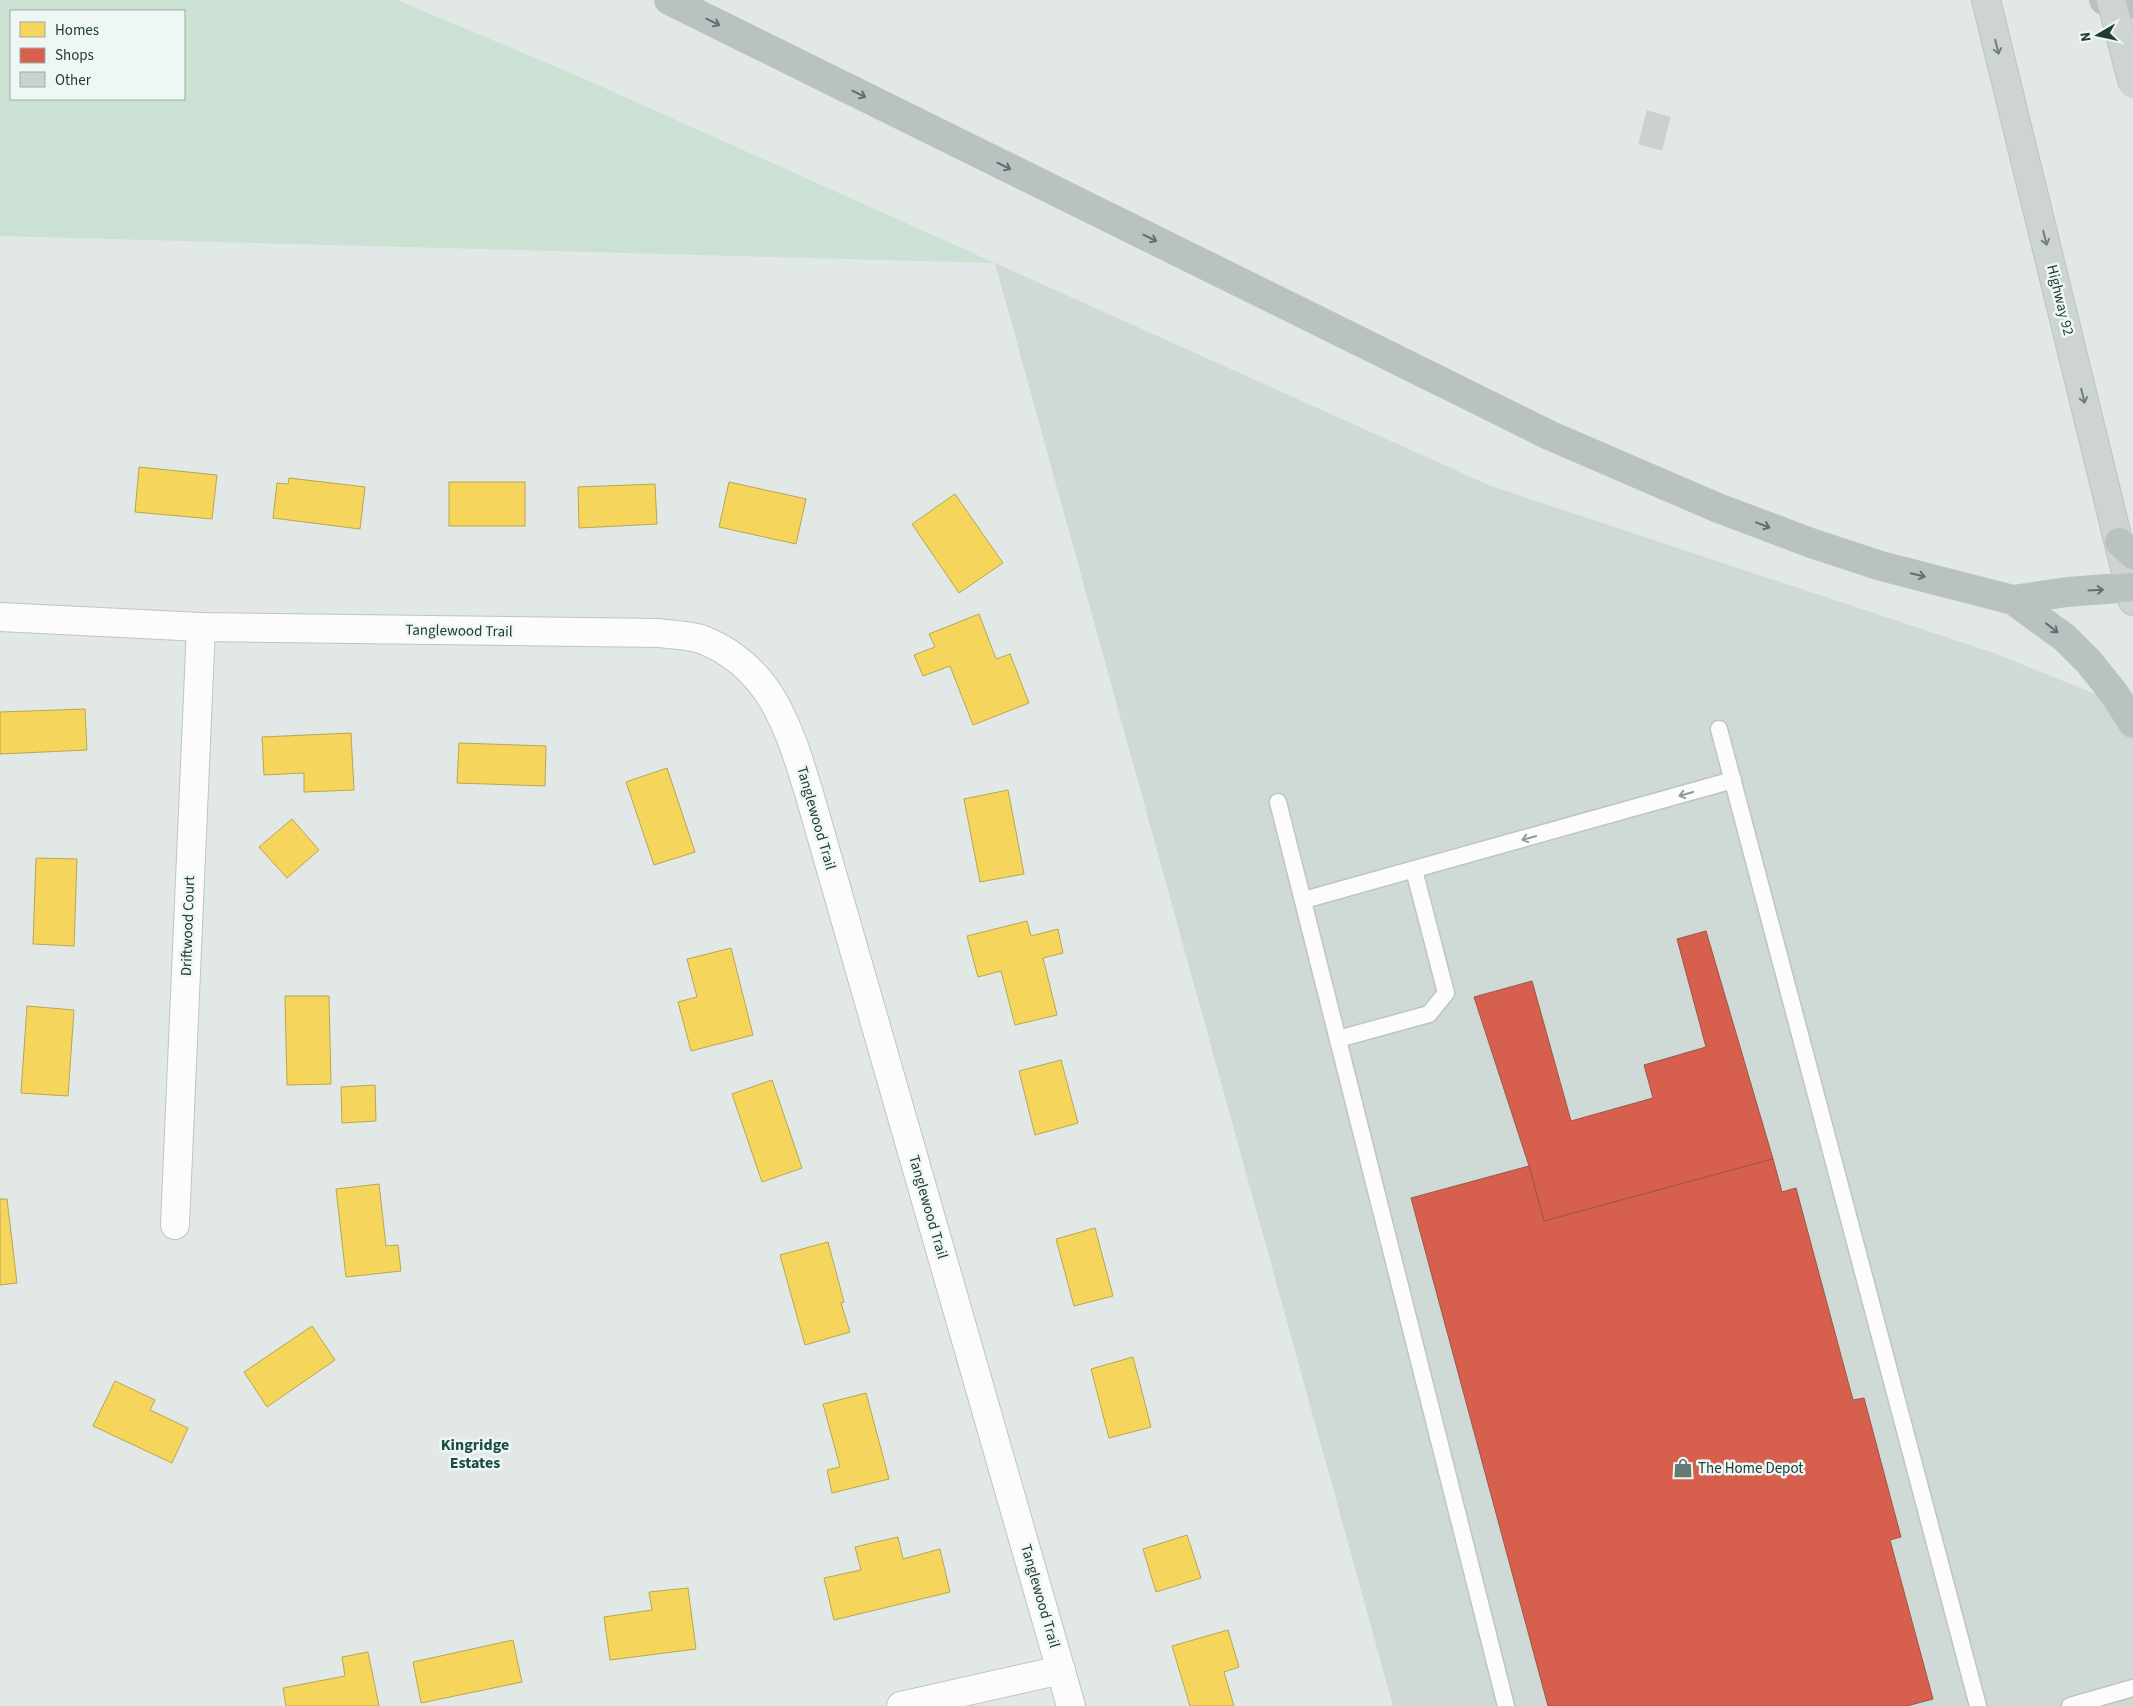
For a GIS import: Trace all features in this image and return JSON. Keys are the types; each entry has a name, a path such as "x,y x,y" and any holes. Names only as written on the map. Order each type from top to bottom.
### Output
{"highway":[{"path":"669,0 1551,436 1615,465 1718,508 1811,543 1881,566 2013,600 2065,638 2089,662 2113,692 2133,723"},
{"path":"2104,0 2133,4"},
{"path":"2013,600 2067,592 2132,592"}],"main road":[{"name":"Highway 92","path":"1986,0 2126,548 2132,592"},
{"path":"2111,0 2133,84"}],"street":[{"name":"Tanglewood Trail","path":"0,617 201,627 659,634 699,638 732,654 758,678 780,710 804,775 1071,1706"},
{"name":"Driftwood Court","path":"175,1225 201,627"},
{"path":"901,1706 1061,1670"}],"lane":[{"path":"1719,729 1978,1706"},
{"path":"1304,900 1732,780"},
{"path":"1278,802 1506,1706"},
{"path":"1338,1039 1430,1014 1446,993 1414,870"},
{"path":"2070,1706 2133,1688"}],"shaded area":[{"path":"995,263 1491,486 1991,652 2133,709 2133,1706 1393,1706"}],"green space":[{"path":"0,0 397,0 580,77 995,263 0,236"}],"building: Homes":[{"path":"139,467 217,475 212,519 135,512"},
{"path":"289,478 365,487 360,529 273,518 277,483 288,484"},
{"path":"449,482 525,482 525,526 449,526"},
{"path":"729,482 806,499 796,544 719,527"},
{"path":"655,484 657,524 579,528 578,487"},
{"path":"955,494 1003,563 959,593 912,524"},
{"path":"979,614 996,659 1010,654 1029,703 973,725 950,666 923,676 914,655 935,647 929,634"},
{"path":"85,709 87,750 0,754 0,712"},
{"path":"351,733 354,790 304,792 304,773 264,775 262,737"},
{"path":"459,743 546,746 545,786 457,783"},
{"path":"667,768 695,852 654,865 626,782"},
{"path":"1008,790 1024,874 980,882 964,799"},
{"path":"292,819 319,850 287,878 259,847"},
{"path":"36,858 77,859 74,946 33,944"},
{"path":"1027,921 1031,936 1058,929 1063,953 1043,958 1057,1015 1015,1025 1001,971 978,977 967,936"},
{"path":"731,948 753,1035 691,1051 678,1002 697,997 687,959"},
{"path":"285,996 329,996 331,1084 287,1085"},
{"path":"27,1006 74,1010 68,1096 21,1093"},
{"path":"1061,1060 1078,1123 1035,1135 1019,1071"},
{"path":"772,1080 802,1168 762,1182 732,1094"},
{"path":"375,1085 376,1121 342,1123 341,1087"},
{"path":"379,1184 386,1246 398,1245 401,1271 346,1277 336,1189"},
{"path":"0,1199 7,1199 17,1283 0,1285"},
{"path":"1095,1228 1113,1296 1074,1306 1056,1239"},
{"path":"828,1242 844,1302 841,1303 850,1332 805,1345 780,1255"},
{"path":"312,1326 335,1360 267,1407 244,1372"},
{"path":"1133,1357 1151,1427 1109,1438 1091,1369"},
{"path":"115,1381 155,1400 150,1410 188,1428 172,1463 93,1426"},
{"path":"866,1393 889,1479 832,1493 827,1470 840,1467 823,1404"},
{"path":"1187,1535 1201,1578 1156,1592 1143,1549"},
{"path":"898,1537 903,1559 940,1549 950,1592 834,1620 824,1578 861,1570 855,1547"},
{"path":"688,1588 696,1649 610,1660 604,1617 652,1610 649,1592"},
{"path":"1228,1630 1239,1667 1224,1672 1234,1706 1190,1706 1172,1646"},
{"path":"513,1640 522,1682 421,1703 413,1662"},
{"path":"368,1652 379,1706 286,1706 283,1688 345,1676 342,1657"}],"building: Shops":[{"path":"1706,931 1773,1159 1544,1221 1529,1166 1474,997 1532,981 1571,1121 1653,1098 1644,1065 1706,1047 1677,939"},
{"name":"The Home Depot","path":"1773,1159 1782,1192 1796,1188 1853,1400 1864,1398 1901,1537 1890,1540 1933,1699 1907,1706 1548,1706 1411,1198 1529,1166 1544,1221"}],"building: Other":[{"path":"1647,111 1670,117 1662,150 1639,144"}],"place":[{"name":"The Home Depot","path":"1683,1468"}],"district":[{"name":"Kingridge Estates","path":"475,1454"}]}
